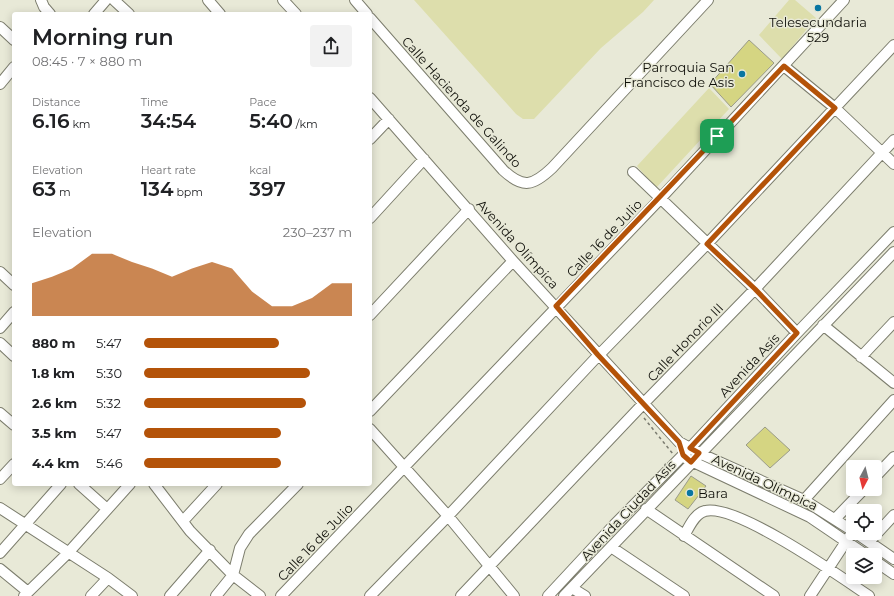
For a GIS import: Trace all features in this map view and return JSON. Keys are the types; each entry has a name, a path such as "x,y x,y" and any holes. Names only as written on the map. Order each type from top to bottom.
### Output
{"street":[{"path":"41,0 48,12"},
{"path":"96,12 106,0"},
{"path":"114,0 128,12"},
{"path":"208,0 218,12"},
{"path":"284,0 292,12"},
{"path":"355,0 365,12"},
{"name":"Calle Hacienda de Galindo","path":"372,20 503,170 519,182 527,183 535,182 552,168 708,0"},
{"name":"Calle 16 de Julio","path":"281,596 556,306 660,199 684,171 784,66 844,0"},
{"path":"0,27 12,38"},
{"path":"370,596 448,516 598,355 707,244 894,45"},
{"path":"784,66 835,108 894,164"},
{"path":"0,84 12,69"},
{"name":"Avenida Olímpica","path":"372,100 469,209 513,261 556,306 598,355 679,442 691,452 804,500 846,527"},
{"path":"372,137 389,119"},
{"name":"Calle Honorio III","path":"461,596 643,404 755,289 894,140"},
{"path":"372,216 424,159"},
{"path":"633,172 755,289 797,333"},
{"path":"372,313 469,209"},
{"name":"Avenida Asís","path":"691,452 797,333 894,232"},
{"name":"Avenida Ciudad Asís","path":"548,596 614,525 823,325 894,252"},
{"path":"372,409 513,261"},
{"path":"0,272 12,283"},
{"path":"0,328 12,314"},
{"path":"862,357 894,322"},
{"path":"823,325 894,383"},
{"path":"0,344 12,354"},
{"path":"804,500 894,400"},
{"path":"0,413 12,423"},
{"path":"372,431 448,516 514,596"},
{"name":"Avenida Olímpica","path":"691,452 691,462 785,504 810,517 856,548"},
{"path":"882,470 894,457"},
{"name":"Avenida Ciudad Asís","path":"564,596 691,462"},
{"path":"0,479 12,466"},
{"path":"0,553 59,486"},
{"path":"81,486 107,509"},
{"path":"0,568 26,594 68,552 128,486"},
{"path":"156,486 183,521 233,575 260,596"},
{"path":"183,521 215,486"},
{"path":"216,596 233,575 240,548 249,534 296,486"},
{"path":"835,519 857,496"},
{"path":"0,508 24,525 108,578 132,596"},
{"path":"646,509 774,596"},
{"path":"684,536 698,515 704,511 716,510 768,532 828,568 869,596"},
{"path":"869,542 894,515"},
{"path":"866,540 894,558"},
{"path":"810,596 846,541"},
{"path":"611,547 684,596"},
{"path":"170,596 210,550"},
{"path":"882,566 894,574"},
{"path":"91,596 108,578"},
{"path":"572,588 585,596"}],"green space":[{"path":"414,0 654,0 643,12 601,48 534,119 523,119 516,114"},
{"path":"789,0 795,0 816,18 782,59 759,35"},
{"path":"709,88 729,109 656,188 637,166"}],"building":[{"name":"Parroquia San Francisco de Asis","path":"749,40 774,63 731,107 710,84"},
{"path":"765,427 790,450 770,468 746,445"},
{"name":"Bara","path":"691,476 706,486 688,509 675,500"}],"place":[{"name":"Telesecundaria 529","path":"818,8"},
{"name":"Parroquia San Francisco de Asis","path":"742,74"},
{"name":"Bara","path":"690,493"}],"route":[{"path":"784,66 835,108 707,244 755,289 797,333 690,448 699,453 691,462 683,455 679,442 598,355 556,306 660,199 717,136 784,66"}]}
